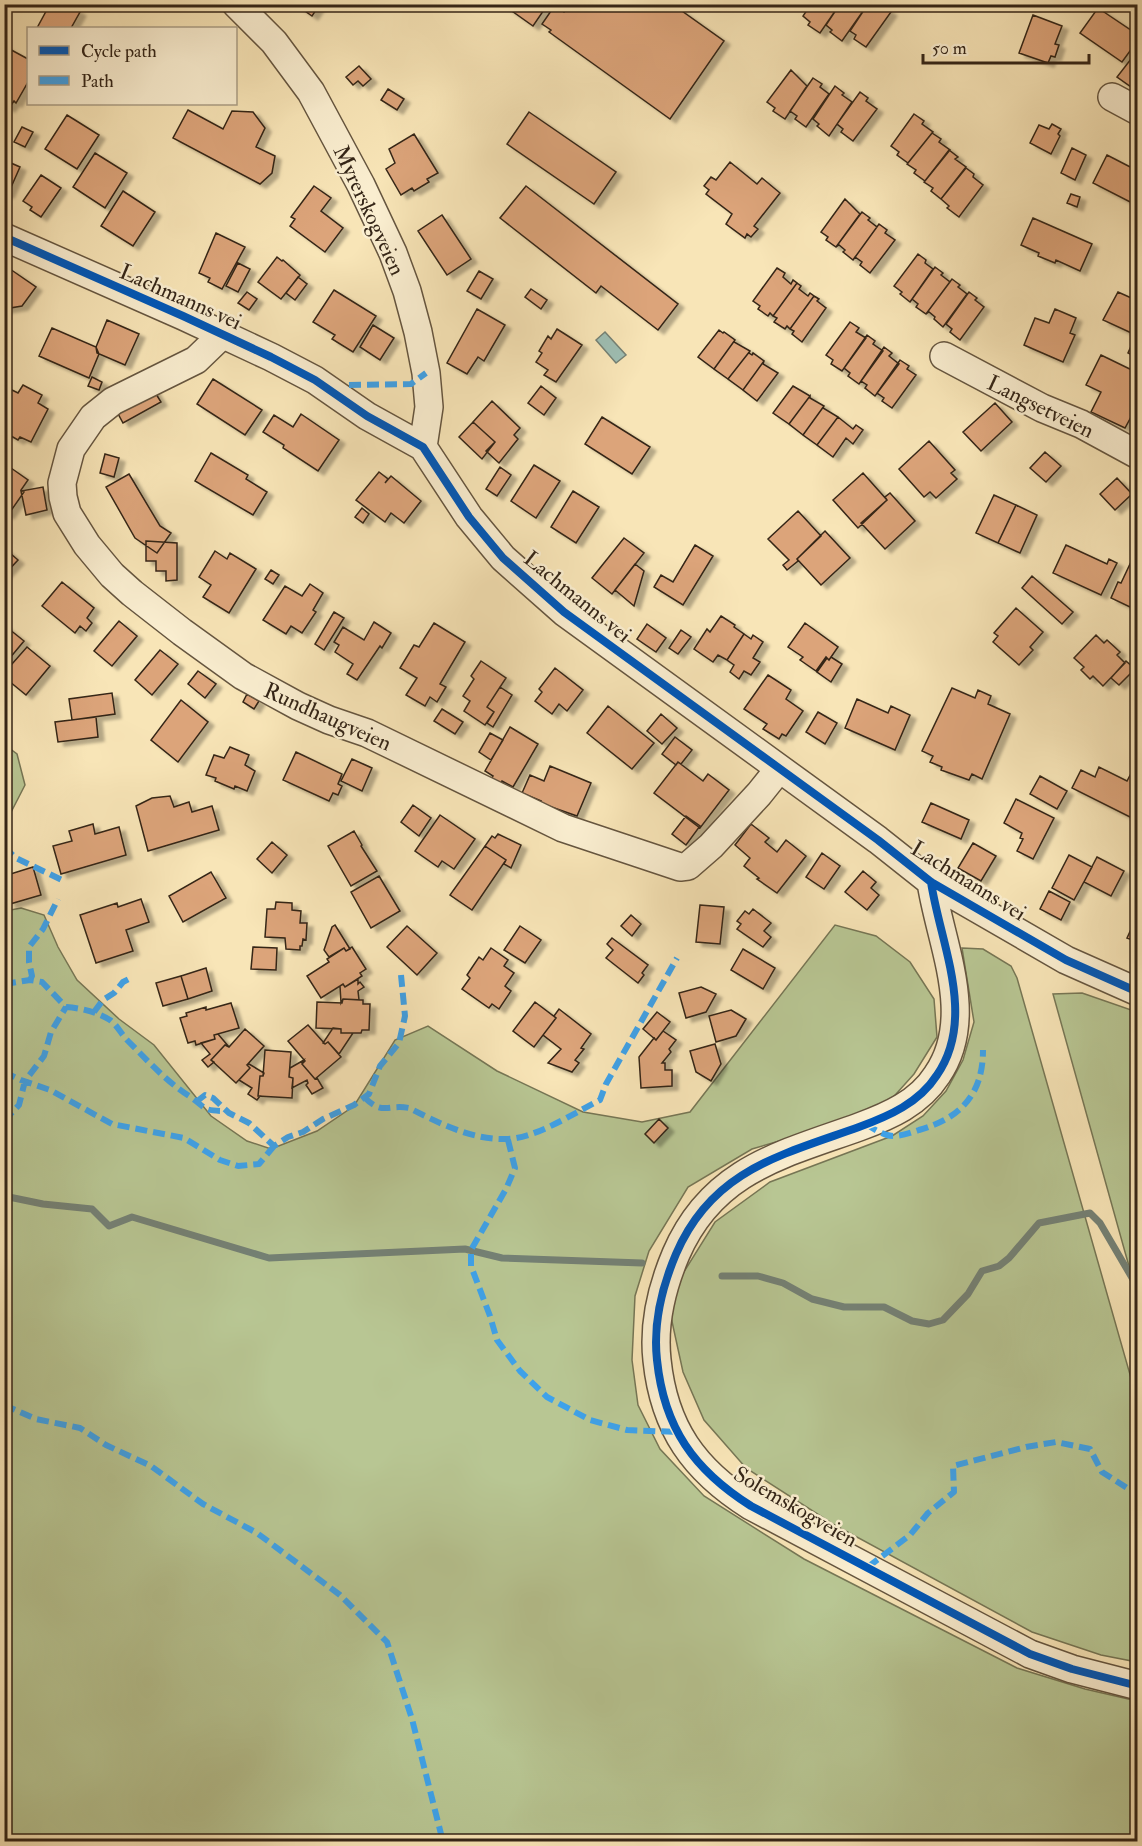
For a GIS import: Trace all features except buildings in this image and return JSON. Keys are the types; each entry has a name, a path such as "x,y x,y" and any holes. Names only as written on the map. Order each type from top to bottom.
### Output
{"street":[{"name":"Myrerskogveien","path":"236,4 274,42 311,92 361,185 393,253 407,291 426,373 429,407 423,447"},
{"path":"1112,97 1137,111"},
{"name":"Lachmanns vei","path":"4,237 223,334 315,380 367,416 423,447 469,517 503,558 588,630 931,882 1066,960 1137,992"},
{"name":"Rundhaugveien","path":"223,334 196,360 101,409 80,432 71,449 62,483 67,513 97,560 132,593 243,676 298,706 367,733 563,828 680,867 688,866 711,846 779,769"},
{"name":"Langsetveien","path":"944,356 1042,408 1081,424 1137,455"},
{"name":"Solemskogveien","path":"931,882 935,911 943,933 954,993 955,1020 949,1054 938,1075 913,1101 879,1119 794,1149 765,1162 732,1181 695,1219 670,1268 660,1305 657,1355 665,1403 677,1432 694,1458 715,1481 751,1506 1030,1654 1072,1669 1137,1686"}],"green space":[{"path":"5,745 17,754 25,785 5,824"},
{"path":"21,908 44,915 58,947 77,980 119,1019 154,1045 211,1116 247,1141 271,1149 317,1131 354,1106 395,1040 428,1026 497,1071 583,1112 642,1122 690,1112 835,925 876,936 910,962 934,999 937,1037 914,1074 888,1103 848,1121 752,1149 688,1187 649,1251 635,1296 632,1360 638,1405 660,1449 704,1496 804,1559 1017,1668 1085,1689 1137,1701 1137,1841 5,1842 5,911"},
{"path":"962,948 983,949 1011,966 1017,978 1137,1399 1137,1662 1101,1655 1032,1632 833,1524 746,1468 704,1420 683,1372 671,1317 677,1283 715,1222 770,1182 892,1136 923,1116 946,1091 963,1060 974,1022"},
{"path":"1082,993 1137,1012 1137,1295 1053,994"}],"water":[{"path":"605,332 626,355 616,363 596,340"}],"waterway":[{"path":"4,1196 43,1204 92,1209 109,1226 132,1217 269,1258 465,1249 502,1258 642,1263"},
{"path":"722,1276 758,1276 783,1283 812,1299 844,1307 884,1307 912,1321 929,1324 943,1320 968,1294 982,1271 999,1266 1009,1258 1039,1223 1090,1213 1100,1223 1138,1288"}],"marked path":[{"path":"349,385 411,384 426,373"},
{"path":"4,847 16,858 64,881"},
{"path":"30,980 32,976 29,947 43,929 58,899"},
{"path":"364,1097 381,1108 409,1108 444,1125 481,1137 517,1138 542,1130 600,1100 606,1084 677,958"},
{"path":"196,1102 205,1095 213,1098 229,1113 249,1123 274,1146 354,1105 369,1094 380,1066 399,1043 405,1016 401,975"},
{"path":"94,1012 103,1000 131,978"},
{"path":"4,984 30,980 42,982 66,1007"},
{"path":"66,1007 89,1011 110,1020 128,1041 173,1084 205,1108 226,1111"},
{"path":"4,1121 19,1105 25,1081 44,1056 51,1032 66,1007"},
{"path":"866,1124 882,1133 895,1136 947,1119 967,1102 974,1091 982,1066 983,1050"},
{"path":"4,1072 50,1090 112,1124 184,1138 220,1160 238,1166 259,1164 274,1146"},
{"path":"508,1140 515,1168 506,1189 471,1250 471,1266 497,1340 520,1371 547,1397 590,1420 627,1430 677,1432"},
{"path":"4,1405 36,1419 80,1428 106,1445 151,1466 203,1504 257,1533 340,1595 387,1642 412,1719 443,1842"},
{"path":"868,1567 910,1535 928,1513 954,1492 953,1466 1026,1447 1056,1442 1090,1449 1102,1472 1138,1495"}],"cycle path":[{"path":"4,237 271,357 315,380 367,416 423,447 469,517 503,558 564,612 878,840 931,882 1066,960 1138,992"},
{"path":"931,882 952,980 955,1005 954,1029 949,1053 930,1085 912,1101 870,1123 776,1157 729,1184 709,1203 691,1226 676,1254 663,1293 656,1333 661,1384 675,1427 685,1445 713,1478 751,1506 1030,1654 1072,1669 1138,1686"}]}
